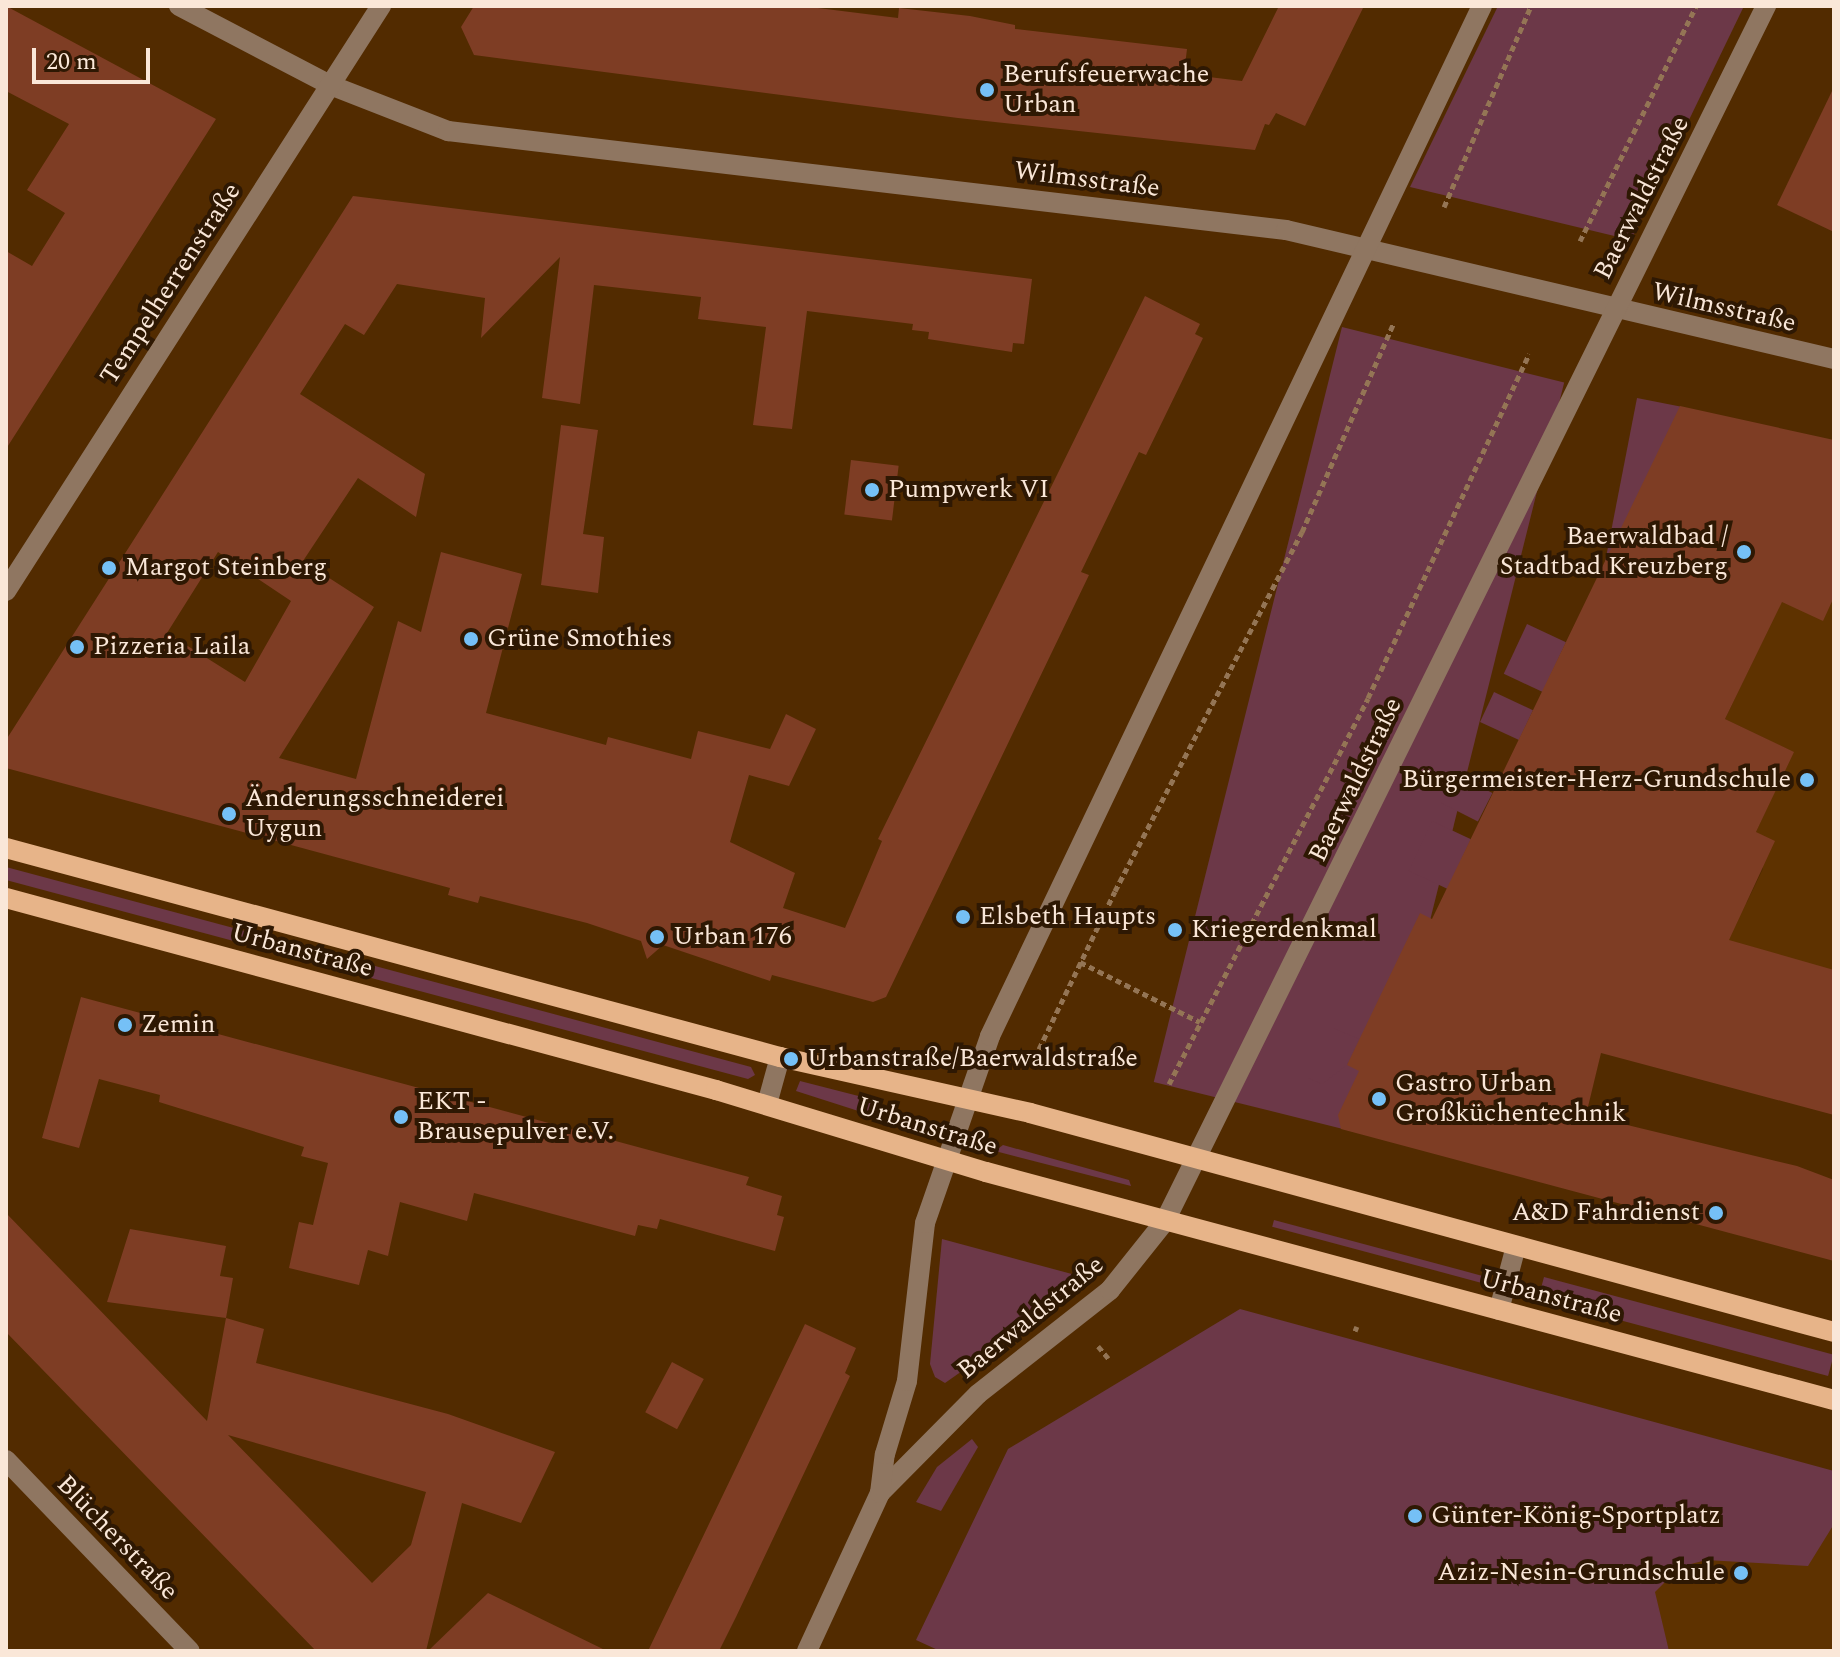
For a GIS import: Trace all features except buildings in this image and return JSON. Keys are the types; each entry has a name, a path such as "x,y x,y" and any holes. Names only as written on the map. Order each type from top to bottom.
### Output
{"main road":[{"name":"Urbanstraße","path":"6,848 780,1057 964,1098 1200,1158 1834,1332"},
{"name":"Urbanstraße","path":"6,898 767,1104 943,1159 1165,1221 1834,1400"}],"street":[{"name":"Wilmsstraße","path":"179,6 330,85 448,131 1286,230 1613,310 1834,359"},
{"name":"Tempelherrenstraße","path":"6,591 381,6"},
{"name":"Baerwaldstraße","path":"807,1651 880,1493 885,1454 907,1381 925,1223 964,1098 1482,6"},
{"name":"Baerwaldstraße","path":"880,1493 978,1394 1110,1290 1165,1221 1200,1158 1613,310 1766,6"},
{"path":"767,1104 780,1057"},
{"path":"1499,1310 1516,1246"},
{"name":"Blücherstraße","path":"6,1460 190,1651"}],"path":[{"path":"1444,207 1531,6"},
{"path":"1580,241 1696,6"},
{"path":"1039,1049 1080,962 1302,532 1394,322"},
{"path":"1169,1084 1368,698 1529,354"},
{"path":"1080,962 1200,1022"},
{"path":"1098,1346 1108,1358"}],"shaded area":[{"path":"1498,6 1744,6 1631,240 1410,187"},
{"path":"1342,327 1564,382 1376,1137 1154,1082"},
{"path":"1637,398 1680,406 1641,607 1598,598"},
{"name":"Bürgermeister-Herz-Grundschule","path":"1818,525 1834,528 1834,1076 1704,936 1747,902 1763,869 1756,832 1793,752 1725,719"},
{"path":"1527,624 1566,642 1543,692 1504,674"},
{"path":"1494,692 1533,710 1519,740 1480,722"},
{"path":"1455,774 1492,793 1478,822 1440,803"},
{"path":"1432,821 1471,839 1448,889 1409,871"},
{"path":"6,867 751,1067 755,1075 748,1079 6,880"},
{"path":"1333,1028 1359,1039 1347,1065 1322,1084 1308,1078"},
{"path":"800,1081 878,1101 874,1116 796,1091"},
{"path":"1003,1145 1129,1180 1131,1186 995,1151"},
{"path":"1274,1220 1482,1276 1480,1282 1272,1227"},
{"path":"942,1239 1083,1277 1049,1310 945,1383 935,1377 930,1364"},
{"path":"1544,1277 1834,1355 1828,1376 1538,1298"},
{"name":"Günter-König-Sportplatz","path":"1240,1309 1834,1471 1834,1524 1808,1566 1706,1560 1680,1567 1655,1592 1669,1651 940,1651 916,1640 1008,1449"},
{"path":"972,1439 978,1447 941,1511 916,1502 937,1467"},
{"name":"Aziz-Nesin-Grundschule","path":"1834,1480 1834,1651 1669,1651 1644,1562"}],"place":[{"name":"Berufsfeuerwache Urban","path":"987,90"},
{"name":"Pumpwerk VI","path":"872,490"},
{"name":"Baerwaldbad / Stadtbad Kreuzberg","path":"1744,552"},
{"name":"Margot Steinberg","path":"109,568"},
{"name":"Grüne Smothies","path":"471,639"},
{"name":"Pizzeria Laila","path":"77,647"},
{"name":"Bürgermeister-Herz-Grundschule","path":"1807,780"},
{"name":"Änderungsschneiderei Uygun","path":"229,814"},
{"name":"Elsbeth Haupts","path":"963,917"},
{"name":"Kriegerdenkmal","path":"1175,930"},
{"name":"Urban 176","path":"657,937"},
{"name":"Zemin","path":"125,1025"},
{"name":"Urbanstraße/Baerwaldstraße","path":"791,1059"},
{"name":"Gastro Urban Großküchentechnik","path":"1379,1099"},
{"name":"EKT - Brausepulver e.V.","path":"401,1117"},
{"name":"A&D Fahrdienst","path":"1716,1213"},
{"name":"Günter-König-Sportplatz","path":"1415,1516"},
{"name":"Aziz-Nesin-Grundschule","path":"1741,1573"}]}
